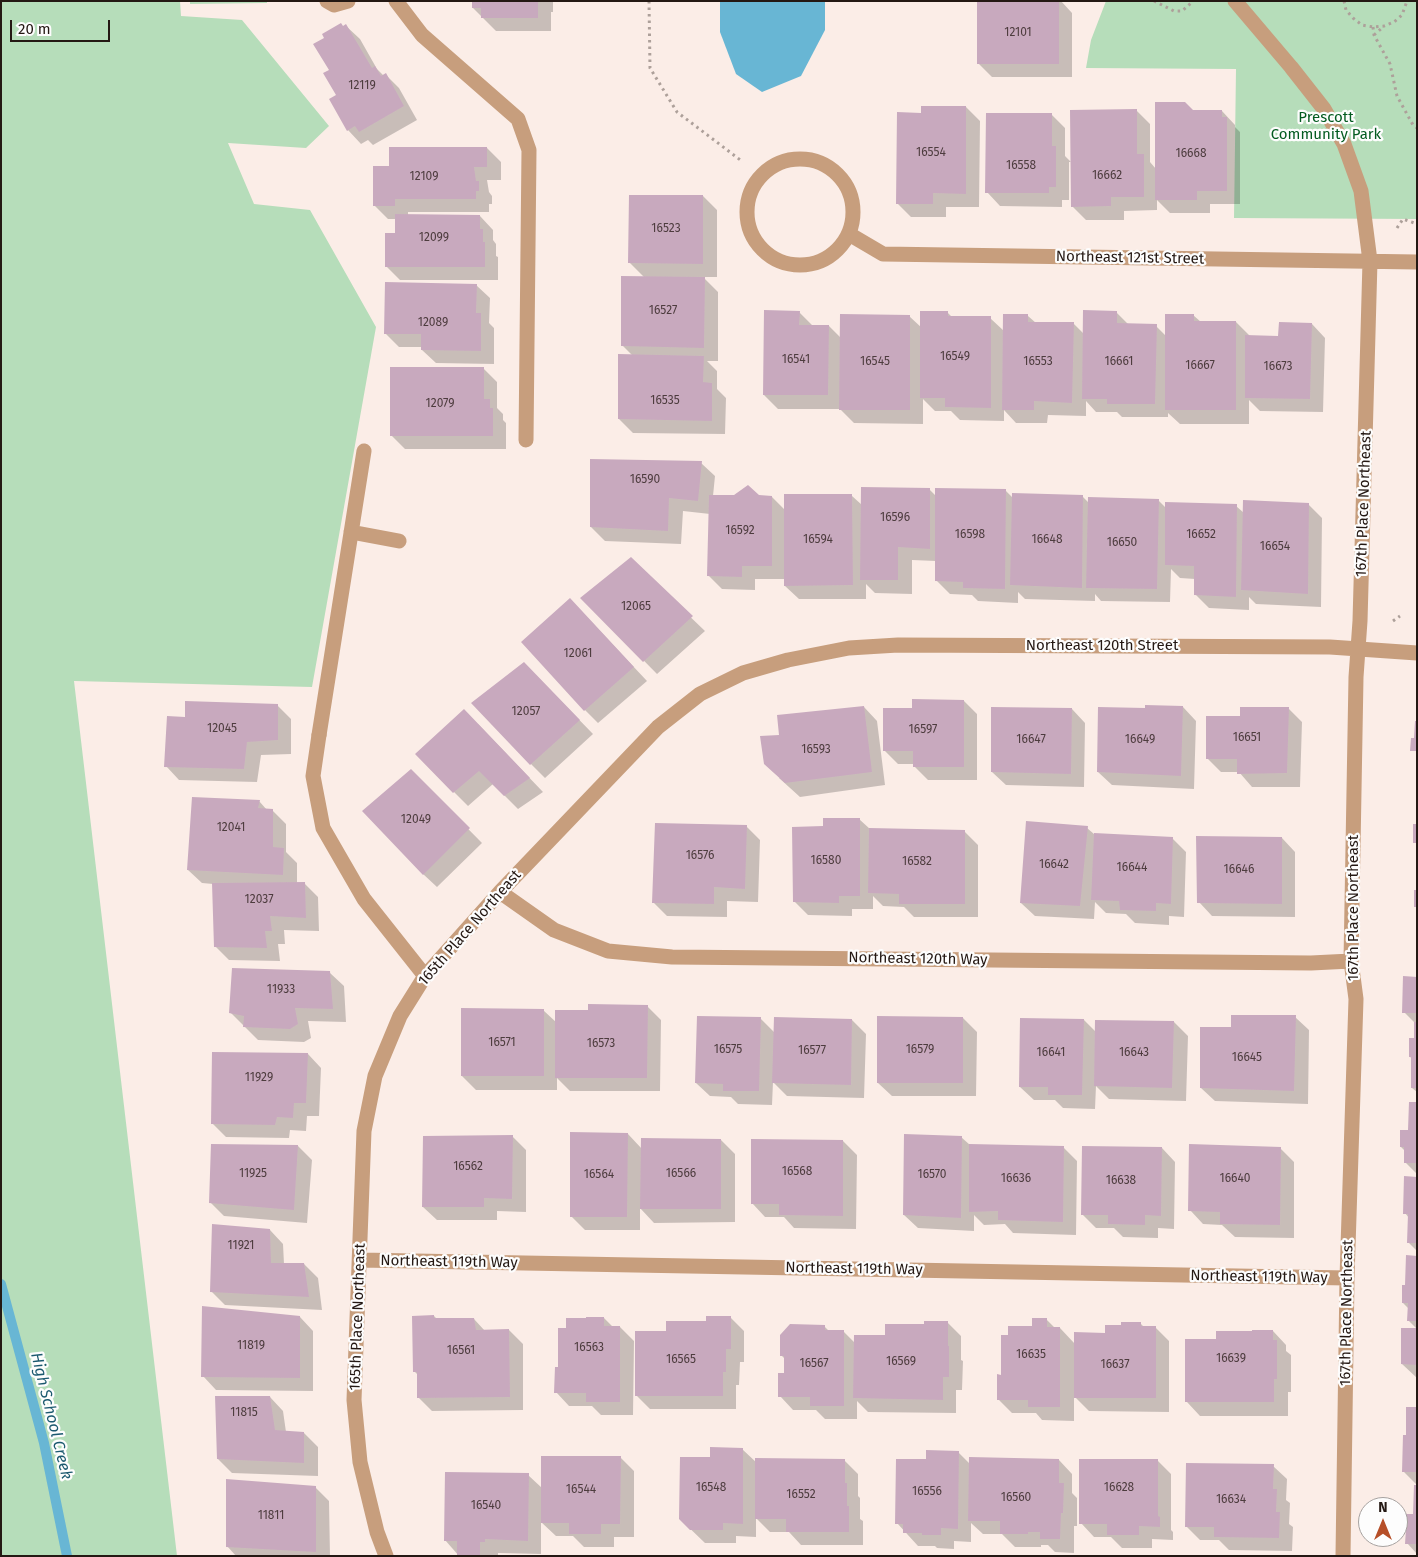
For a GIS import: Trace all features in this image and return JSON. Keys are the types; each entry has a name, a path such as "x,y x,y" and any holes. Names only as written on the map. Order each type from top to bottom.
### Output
{"street":[{"path":"327,1 334,5 348,1"},
{"path":"396,1 422,35 518,118 529,150 526,440"},
{"name":"167th Place Northeast","path":"1235,1 1324,109 1344,144 1361,191 1370,261 1360,621 1356,677 1351,961 1356,999 1347,1278 1343,1556"},
{"path":"797,159 815,160 832,169 844,182 852,199 853,218 849,234 840,248 826,258 810,264 794,265 778,261 763,252 753,238 747,222 746,206 752,188 763,173 778,163 797,159"},
{"name":"Northeast 121st Street","path":"849,234 883,254 1417,262"},
{"path":"364,451 313,776 323,828 364,899 425,976"},
{"path":"351,532 399,541"},
{"name":"Northeast 120th Street","path":"788,660 849,648 898,645 1320,647 1417,653"},
{"name":"165th Place Northeast","path":"386,1556 376,1532 360,1462 354,1400 364,1131 375,1076 400,1016 425,976 500,892 658,728 700,694 743,673 788,660"},
{"name":"Northeast 120th Way","path":"500,892 554,930 608,951 672,957 1291,963 1351,961"},
{"name":"Northeast 119th Way","path":"360,1260 1347,1278"}],"path":[{"path":"649,1 650,68 676,112 743,162"},
{"path":"1154,1 1174,11 1182,11 1191,3"},
{"path":"1344,1 1346,10 1353,18 1362,25 1373,27 1384,26 1394,22 1402,14 1407,1"},
{"path":"1374,35 1384,26"},
{"path":"1373,27 1374,35 1390,64 1397,96 1413,125 1417,128"},
{"path":"1397,228 1403,219 1417,224"},
{"path":"1393,621 1400,616"}],"green space":[{"path":"1,1 180,1 181,16 242,20 329,126 306,148 228,143 254,204 310,210 376,327 312,687 74,681 177,1556 1,1556"},
{"path":"190,1 267,1 267,3 190,4"},
{"name":"Prescott Community Park","path":"1106,1 1417,1 1417,219 1234,218 1236,69 1086,68 1091,40"}],"water":[{"path":"720,1 825,1 825,30 801,76 762,92 736,74 720,32"}],"building":[{"path":"472,1 538,1 538,18 481,18 481,8 472,8"},
{"path":"977,1 1059,1 1059,64 977,64"},
{"path":"341,23 343,26 346,24 372,68 375,66 381,76 386,73 404,106 359,132 355,126 347,131 329,99 336,95 323,73 329,70 313,44 324,38 322,34"},
{"path":"1155,102 1185,102 1193,110 1222,110 1222,117 1227,117 1227,191 1197,191 1197,200 1155,200"},
{"path":"921,106 966,106 966,194 933,193 933,204 896,204 897,112 921,113"},
{"path":"1137,109 1137,154 1144,154 1144,197 1111,197 1111,206 1071,207 1070,110"},
{"path":"986,113 1052,113 1052,146 1056,146 1056,187 1049,187 1049,193 985,193"},
{"path":"389,147 487,147 487,167 474,167 476,181 479,181 479,191 476,191 476,199 395,199 395,206 373,206 373,166 389,166"},
{"path":"629,195 703,195 703,264 628,263"},
{"path":"395,214 480,215 480,229 483,229 483,242 485,242 485,267 385,267 385,233 395,233"},
{"path":"621,276 705,277 704,348 621,346"},
{"path":"385,282 477,284 476,313 481,313 481,351 421,350 421,334 384,334"},
{"path":"764,310 800,311 799,325 829,325 828,395 763,395"},
{"path":"1083,310 1117,311 1117,323 1157,324 1155,404 1107,404 1107,399 1082,399"},
{"path":"920,311 948,311 948,316 991,316 991,408 945,407 945,398 920,398"},
{"path":"840,314 910,315 910,410 839,410"},
{"path":"1003,314 1028,314 1028,322 1074,322 1072,403 1034,401 1034,410 1002,410"},
{"path":"1165,314 1194,314 1194,321 1236,321 1236,410 1165,410"},
{"path":"1279,322 1312,323 1310,399 1245,398 1245,335 1278,336"},
{"path":"618,354 704,356 703,382 712,383 712,421 618,419"},
{"path":"390,367 484,367 484,399 490,399 490,408 493,408 493,436 390,436"},
{"path":"590,459 702,461 698,501 669,498 668,531 590,527"},
{"path":"748,485 759,495 772,496 772,566 742,566 742,577 707,576 709,495 734,495"},
{"path":"861,487 930,488 930,549 898,547 898,580 860,580"},
{"path":"935,488 1006,489 1005,589 963,588 963,582 935,581"},
{"path":"1012,493 1083,495 1082,588 1010,585"},
{"path":"784,494 852,494 853,585 784,586"},
{"path":"1088,497 1159,499 1157,589 1086,588"},
{"path":"1243,500 1309,503 1308,594 1241,590"},
{"path":"1165,502 1237,504 1236,597 1194,595 1194,566 1165,565"},
{"path":"631,557 693,616 643,662 580,598"},
{"path":"570,598 634,667 584,711 521,642"},
{"path":"524,662 580,720 530,765 471,703"},
{"path":"912,699 964,700 964,767 913,767 913,751 883,751 883,708 912,708"},
{"path":"185,701 278,704 278,740 247,742 244,769 164,767 167,716 185,717"},
{"path":"1145,705 1183,706 1181,776 1097,772 1098,707 1145,708"},
{"path":"864,706 872,772 785,783 764,764 760,736 779,735 777,715"},
{"path":"991,707 1072,708 1071,774 991,772"},
{"path":"1240,707 1289,707 1287,773 1237,774 1237,759 1206,759 1206,716 1240,716"},
{"path":"464,709 530,778 504,796 479,771 453,793 415,754"},
{"path":"1415,721 1417,721 1417,751 1410,751 1411,738 1414,738"},
{"path":"411,769 470,828 423,875 362,811"},
{"path":"192,797 260,800 258,808 273,809 273,847 284,848 283,875 187,870"},
{"path":"823,818 860,818 860,896 839,896 839,903 793,902 792,827 823,826"},
{"path":"1026,821 1088,826 1080,906 1020,903"},
{"path":"655,823 747,825 745,889 714,887 714,904 652,903"},
{"path":"1413,824 1417,824 1417,843 1413,843"},
{"path":"869,828 965,830 965,904 899,904 899,894 868,893"},
{"path":"1094,833 1173,837 1171,904 1156,903 1156,911 1120,910 1119,901 1091,900"},
{"path":"1196,836 1282,837 1282,904 1197,903"},
{"path":"305,882 306,918 270,916 272,931 265,931 267,948 214,947 212,883"},
{"path":"1414,890 1417,890 1417,907 1414,907"},
{"path":"232,968 330,971 333,1009 295,1008 298,1024 290,1029 243,1027 244,1016 229,1013"},
{"path":"1403,976 1417,977 1417,1013 1402,1013"},
{"path":"588,1004 648,1005 647,1078 555,1078 555,1010 588,1010"},
{"path":"461,1008 544,1009 544,1076 461,1076"},
{"path":"1231,1015 1296,1015 1294,1091 1200,1088 1200,1027 1231,1027"},
{"path":"697,1016 761,1017 759,1091 723,1091 723,1084 695,1083"},
{"path":"877,1016 963,1017 963,1083 877,1083"},
{"path":"774,1017 852,1019 851,1085 772,1083"},
{"path":"1020,1018 1084,1019 1082,1095 1048,1095 1048,1087 1019,1087"},
{"path":"1095,1020 1174,1021 1172,1088 1094,1086"},
{"path":"1414,1022 1417,1022 1417,1088 1411,1088 1409,1038 1414,1038"},
{"path":"212,1052 308,1053 306,1103 294,1103 293,1118 277,1117 275,1125 211,1124"},
{"path":"1409,1102 1417,1102 1417,1163 1404,1163 1404,1147 1400,1147 1400,1130 1408,1130"},
{"path":"570,1132 628,1133 627,1217 570,1217"},
{"path":"904,1134 962,1136 961,1218 903,1215"},
{"path":"513,1135 512,1199 484,1198 484,1207 422,1207 423,1136"},
{"path":"641,1138 721,1139 721,1209 640,1209"},
{"path":"751,1139 843,1140 843,1216 779,1215 779,1204 751,1204"},
{"path":"211,1144 298,1145 294,1210 209,1203"},
{"path":"969,1144 1064,1146 1063,1222 998,1220 998,1211 969,1212"},
{"path":"1189,1144 1281,1147 1280,1225 1220,1224 1220,1212 1188,1211"},
{"path":"1082,1146 1162,1147 1161,1216 1145,1215 1145,1225 1108,1224 1108,1215 1081,1215"},
{"path":"1404,1176 1417,1177 1417,1243 1407,1243 1408,1214 1403,1214"},
{"path":"212,1224 270,1229 271,1263 304,1263 309,1297 210,1292"},
{"path":"1406,1255 1417,1256 1417,1321 1407,1321 1408,1303 1402,1303"},
{"path":"202,1306 300,1316 300,1378 201,1377"},
{"path":"434,1315 434,1318 474,1318 476,1330 509,1329 510,1397 417,1398 417,1372 413,1372 412,1316"},
{"path":"706,1316 731,1316 731,1349 726,1349 726,1372 723,1372 723,1396 635,1396 635,1331 666,1331 666,1321 706,1321"},
{"path":"604,1317 604,1326 620,1326 620,1402 586,1402 586,1393 554,1393 555,1367 558,1367 558,1328 566,1328 566,1318"},
{"path":"1032,1318 1047,1318 1047,1327 1060,1327 1060,1407 1028,1407 1028,1400 997,1400 997,1374 1001,1375 1001,1335 1008,1335 1008,1326 1032,1326"},
{"path":"924,1321 948,1321 949,1377 943,1377 943,1400 853,1398 854,1335 885,1335 885,1324 924,1324"},
{"path":"1121,1322 1141,1322 1141,1326 1156,1326 1156,1398 1074,1398 1074,1332 1105,1333 1105,1325 1121,1325"},
{"path":"790,1324 825,1325 825,1330 844,1330 844,1406 810,1406 810,1397 778,1397 778,1373 784,1373 784,1356 780,1356 780,1335"},
{"path":"1401,1328 1417,1328 1417,1365 1401,1364"},
{"path":"1273,1330 1273,1340 1277,1340 1277,1379 1274,1379 1274,1402 1185,1402 1185,1339 1216,1339 1216,1331"},
{"path":"215,1396 270,1396 275,1430 304,1432 304,1463 217,1459"},
{"path":"1406,1407 1417,1407 1417,1472 1402,1472 1403,1435 1406,1435"},
{"path":"710,1447 743,1448 743,1524 723,1523 723,1530 690,1530 679,1519 680,1457 710,1457"},
{"path":"926,1450 959,1451 958,1529 941,1528 941,1535 903,1533 903,1524 895,1524 896,1459 926,1459"},
{"path":"541,1456 621,1456 620,1524 601,1524 601,1534 569,1534 569,1523 541,1523"},
{"path":"969,1457 1059,1459 1059,1483 1064,1483 1060,1539 1040,1539 1040,1532 1000,1534 1000,1521 968,1521"},
{"path":"755,1458 845,1459 849,1532 786,1532 786,1519 755,1519"},
{"path":"1079,1459 1158,1459 1158,1516 1160,1517 1160,1527 1139,1526 1139,1535 1107,1535 1107,1524 1079,1524"},
{"path":"1186,1463 1274,1464 1273,1489 1277,1489 1276,1512 1280,1512 1279,1538 1214,1537 1214,1527 1185,1527"},
{"path":"445,1472 529,1473 528,1541 485,1539 485,1542 480,1542 480,1555 457,1555 457,1541 444,1541"},
{"path":"226,1479 316,1486 316,1552 226,1547"},
{"path":"1414,1485 1417,1485 1417,1544 1408,1544 1408,1514 1413,1514"}],"waterway":[{"name":"High School Creek","path":"1,1284 44,1443 67,1556"}]}
